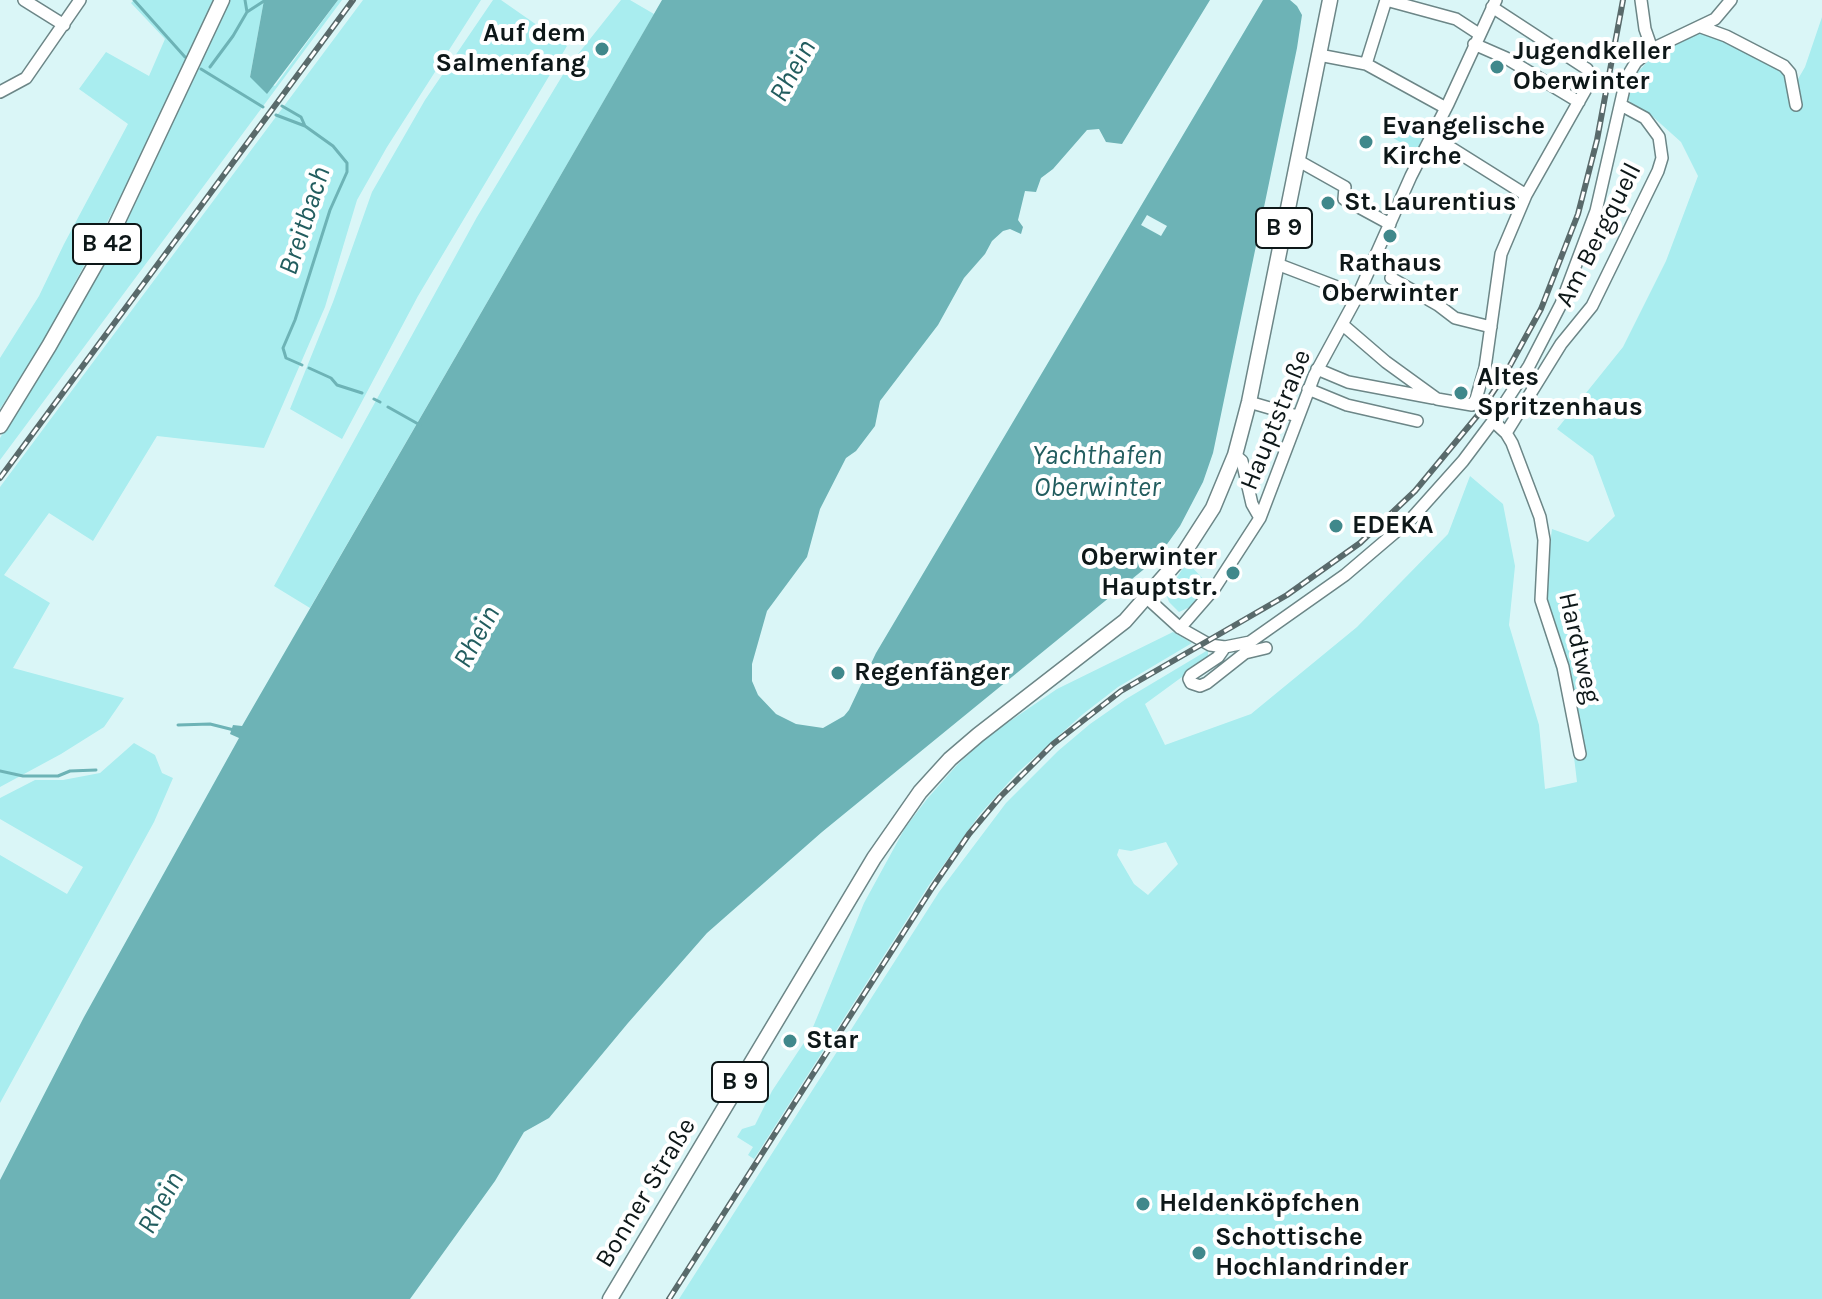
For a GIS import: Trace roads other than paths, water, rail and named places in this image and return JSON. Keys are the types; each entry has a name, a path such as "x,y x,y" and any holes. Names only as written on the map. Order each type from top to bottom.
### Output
{"main road":[{"name":"B 42","path":"0,426 108,242 222,0"},
{"name":"B 9","path":"1147,598 1182,556 1205,521 1235,455 1249,402 1330,0"},
{"name":"Bonner Straße","path":"610,1299 846,905 906,811 950,759 1077,661 1147,598"}],"street":[{"path":"24,0 64,25"},
{"path":"0,92 26,78 80,0"},
{"path":"1366,64 1386,0 1456,19 1477,39 1579,102"},
{"path":"1641,0 1645,29 1652,49"},
{"path":"1147,598 1180,628 1210,645 1225,647 1250,642 1385,543 1441,487 1493,421 1535,355 1574,273 1596,211 1630,72 1636,62 1652,49 1715,19 1731,0"},
{"path":"1317,369 1348,382 1472,405 1480,389 1501,254 1526,195 1591,80 1587,69 1492,3"},
{"name":"Hauptstraße","path":"1180,628 1214,589 1260,518 1317,369 1358,295 1492,3"},
{"path":"1701,27 1726,36 1784,66 1790,73 1796,105"},
{"path":"1319,55 1366,64 1446,108"},
{"name":"Am Bergquell","path":"1506,433 1561,344 1592,306 1658,171 1662,158 1659,137 1645,118 1621,105"},
{"path":"1432,136 1526,195"},
{"path":"1297,160 1345,187 1344,199 1388,228"},
{"path":"1277,264 1358,295"},
{"path":"1391,278 1455,318 1491,327"},
{"path":"1343,325 1386,362 1437,399"},
{"path":"1308,389 1347,405 1417,421"},
{"path":"1249,402 1297,416"},
{"name":"Hardtweg","path":"1493,421 1506,433 1540,517 1544,540 1541,600 1563,667 1580,754"},
{"path":"1235,455 1242,461 1252,504 1260,518"},
{"path":"1225,647 1218,657 1191,675 1191,683 1195,686 1207,683 1245,653 1266,648"}],"water":[{"path":"264,0 338,0 267,94 250,77"},
{"path":"662,0 1210,0 1122,144 1106,142 1099,129 1087,130 1053,169 1041,178 1036,192 1025,191 1018,220 1023,227 1021,234 1010,229 992,241 964,278 938,325 880,401 875,426 856,451 846,458 820,509 807,557 767,611 752,664 752,681 758,695 776,714 796,724 823,728 849,710 876,653 1263,0 1290,0 1302,15 1297,48 1213,453 1203,482 1180,526 1143,570 822,832 707,933 549,1118 524,1132 495,1181 410,1299 0,1299 0,1180 84,1017 239,738 230,734 233,725 242,726"}],"waterway":[{"path":"134,0 185,57"},
{"path":"245,0 247,12"},
{"path":"210,67 247,12 264,1"},
{"name":"Breitbach","path":"201,69 263,107"},
{"path":"282,106 301,117 305,126"},
{"name":"Breitbach","path":"276,115 305,126 333,146 347,163 347,172 330,210 283,348 286,358 302,365"},
{"name":"Breitbach","path":"309,368 331,378 337,385 362,393"},
{"path":"374,399 380,402"},
{"name":"Breitbach","path":"388,407 420,425"},
{"path":"178,725 210,724 234,730"},
{"path":"0,771 23,776 58,776 70,771 96,770"}],"railway":[{"path":"0,478 353,0"},
{"path":"669,1299 932,888 969,834 1000,797 1053,744 1121,691 1287,595 1360,543 1415,491 1478,415 1507,371 1541,309 1578,214 1597,140 1623,0"}],"place":[{"name":"Auf dem Salmenfang","path":"602,49"},
{"name":"Jugendkeller Oberwinter","path":"1497,67"},
{"name":"Evangelische Kirche","path":"1366,142"},
{"name":"St. Laurentius","path":"1328,203"},
{"name":"Rathaus Oberwinter","path":"1390,236"},
{"name":"Altes Spritzenhaus","path":"1461,393"},
{"name":"EDEKA","path":"1336,526"},
{"name":"Oberwinter Hauptstr.","path":"1233,573"},
{"name":"Regenfänger","path":"838,673"},
{"name":"Star","path":"790,1041"},
{"name":"Heldenköpfchen","path":"1143,1204"},
{"name":"Schottische Hochlandrinder","path":"1199,1253"}],"water label":[{"name":"Rhein","path":"793,71"},
{"name":"Yachthafen Oberwinter","path":"1097,472"},
{"name":"Rhein","path":"477,637"},
{"name":"Rhein","path":"161,1203"}]}
